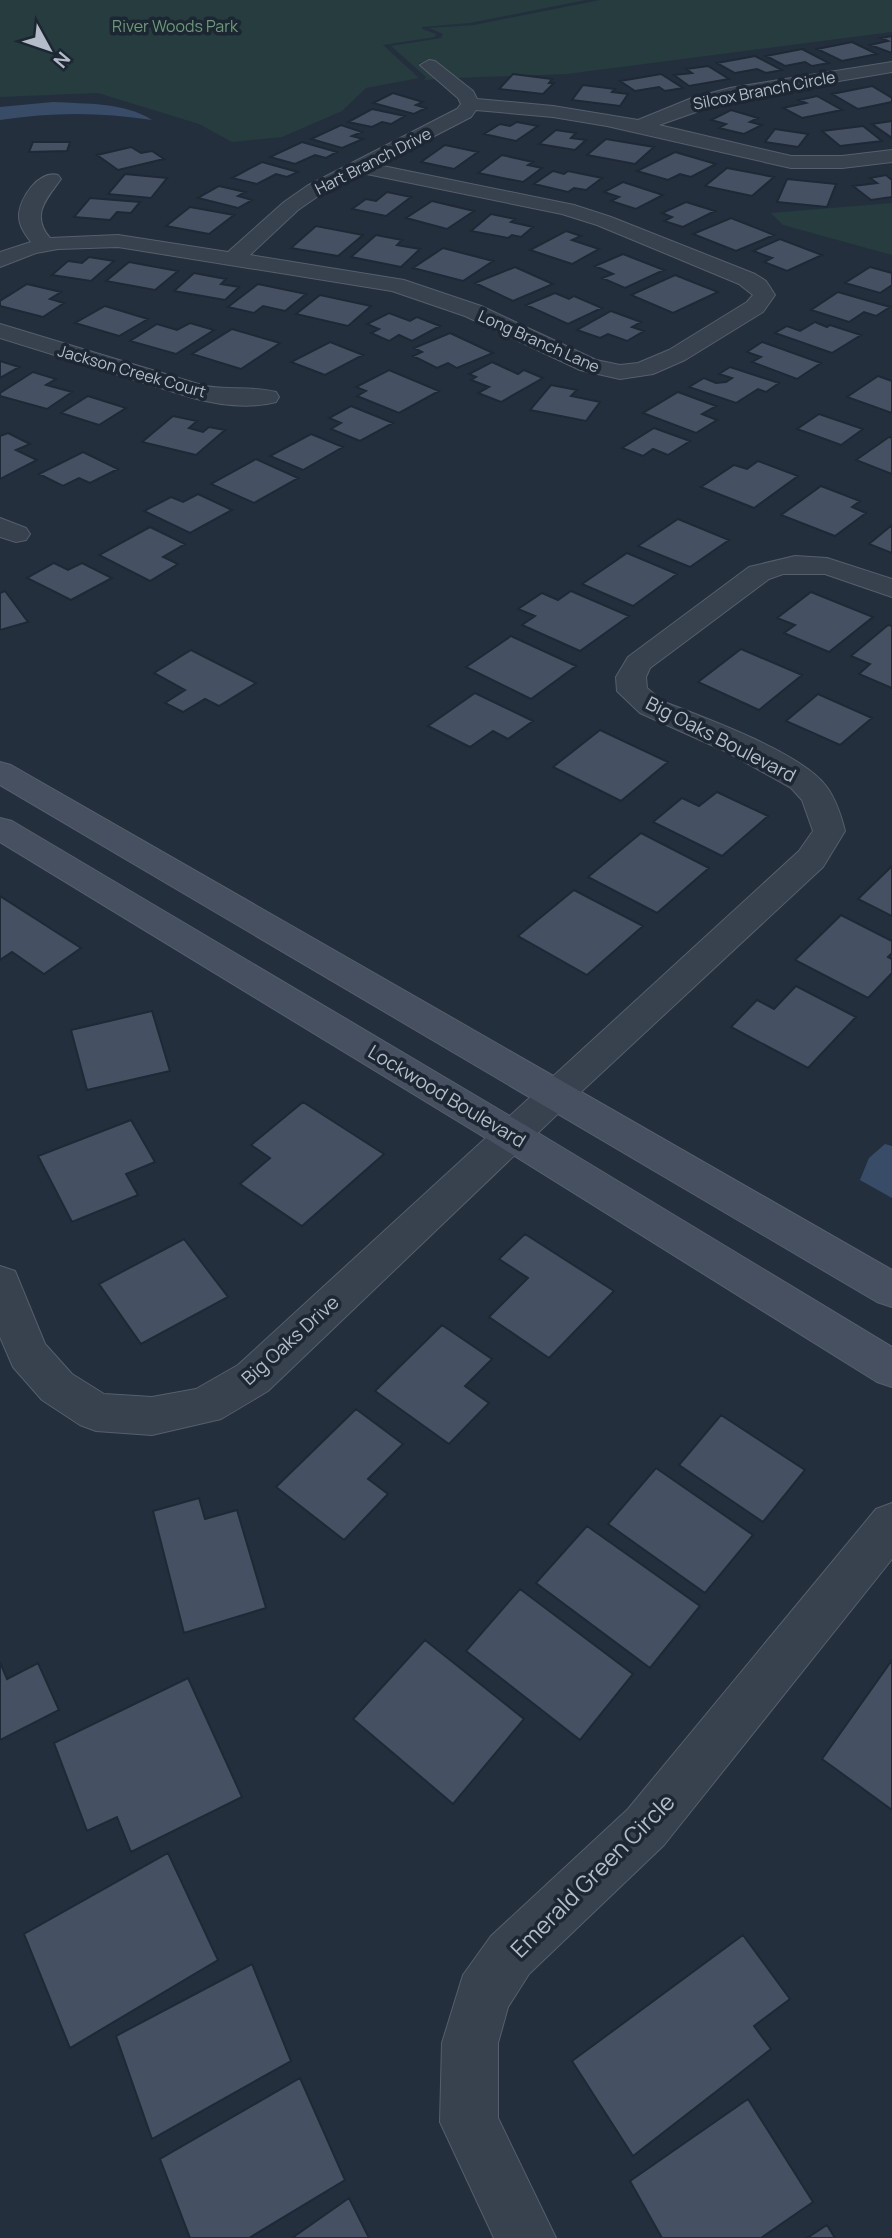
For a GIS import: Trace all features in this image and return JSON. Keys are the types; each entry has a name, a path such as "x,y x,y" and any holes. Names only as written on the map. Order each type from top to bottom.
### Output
{"main road":[{"path":"0,772 892,1290"},
{"name":"Lockwood Boulevard","path":"0,828 511,1135 892,1369"}],"street":[{"path":"429,65 466,95 471,104"},
{"name":"Silcox Branch Circle","path":"639,127 668,111 715,97 892,67"},
{"name":"Silcox Branch Circle","path":"471,104 526,108 639,127 764,158 791,162 849,162 892,156"},
{"name":"Hart Branch Drive","path":"233,259 291,206 314,190 464,113 471,104"},
{"name":"Long Branch Lane","path":"0,260 45,244 82,239 118,241 396,285 473,311 588,365 608,371 631,372 654,366 755,307 764,295 758,286 747,279 604,221 567,209 360,167"},
{"path":"45,244 34,233 29,222 34,196 51,179"},
{"name":"Jackson Creek Court","path":"0,331 202,393 226,397 267,397"},
{"name":"Big Oaks Boulevard","path":"511,1135 811,859 829,831 822,808 812,789 792,772 651,707 632,691 631,677 638,663 759,573 778,565 805,561 830,565 892,589"},
{"name":"Big Oaks Drive","path":"0,1283 28,1354 57,1387 96,1412 152,1416 205,1406 253,1378 511,1135"},
{"name":"Emerald Green Circle","path":"526,2238 469,2122 470,2043 483,1995 510,1955 646,1827 892,1524"}],"green space":[{"name":"River Woods Park","path":"0,0 586,0 470,23 422,27 436,34 435,37 383,45 419,78 366,88 342,111 282,137 232,142 199,124 98,93 0,97"},
{"path":"600,0 892,0 892,32 567,74 456,78 434,61 418,63 437,79 424,80 426,77 391,46 441,38 443,34 429,28 474,25"},
{"path":"892,203 892,255 783,225 771,213"}],"water":[{"path":"53,102 117,107 152,120 76,114 0,120 0,107"},
{"path":"885,1144 892,1146 892,1198 860,1180 869,1158"}],"building":[{"path":"892,36 892,53 870,45 888,41 881,38"},
{"path":"852,42 877,54 842,61 817,49"},
{"path":"802,49 829,63 812,66 805,62 785,66 766,56"},
{"path":"755,56 782,70 766,73 757,69 735,73 717,63"},
{"path":"708,66 729,79 689,86 674,75 692,73 686,69"},
{"path":"513,74 552,79 549,83 554,83 543,94 499,89"},
{"path":"661,74 683,88 665,91 659,87 635,91 620,81"},
{"path":"583,85 615,89 612,92 628,94 620,106 572,100"},
{"path":"872,86 892,98 892,102 858,109 832,94"},
{"path":"393,93 423,102 416,105 426,108 414,114 373,103"},
{"path":"817,96 842,110 802,118 783,108 806,103 799,100"},
{"path":"372,109 405,116 391,124 382,122 372,127 348,122"},
{"path":"731,110 758,118 750,122 762,125 744,134 719,128 726,124 711,120"},
{"path":"892,121 892,138 872,124"},
{"path":"517,122 538,126 516,141 484,134 500,124 510,126"},
{"path":"341,125 362,132 352,136 363,139 342,148 311,139"},
{"path":"863,126 882,141 840,146 822,131"},
{"path":"775,129 808,134 798,147 765,142"},
{"path":"556,130 576,133 571,138 586,140 575,150 539,144"},
{"path":"606,139 654,147 635,164 587,155"},
{"path":"33,142 70,142 67,151 29,152"},
{"path":"302,142 337,152 326,158 315,155 295,164 270,157"},
{"path":"445,145 478,152 454,169 421,162"},
{"path":"131,147 141,153 152,151 164,159 118,170 97,155"},
{"path":"675,152 716,164 691,177 680,174 668,180 637,171"},
{"path":"502,155 533,162 528,165 542,168 523,182 478,173"},
{"path":"262,162 298,172 287,177 276,174 257,184 232,178"},
{"path":"727,168 774,177 752,196 705,186"},
{"path":"553,171 564,174 568,171 602,178 586,190 574,188 568,192 534,184"},
{"path":"125,174 167,178 151,198 108,194"},
{"path":"886,175 892,180 892,197 871,200 853,186 877,183 870,178"},
{"path":"787,179 836,184 827,207 777,202"},
{"path":"623,182 663,195 636,209 611,201 619,197 604,192"},
{"path":"219,186 245,192 238,196 252,200 238,208 198,198"},
{"path":"387,192 411,197 386,216 352,209 366,199 376,201"},
{"path":"90,198 140,202 131,213 117,212 110,220 74,217"},
{"path":"432,201 474,211 447,229 406,218"},
{"path":"686,202 715,211 683,227 664,221 672,217 662,213"},
{"path":"190,207 234,215 209,234 166,226"},
{"path":"491,214 515,219 511,222 533,227 521,237 512,235 508,238 471,231"},
{"path":"731,218 774,235 736,251 693,234"},
{"path":"316,226 363,235 338,256 291,248"},
{"path":"566,231 581,236 572,240 599,249 572,264 530,250"},
{"path":"376,235 402,240 397,245 420,249 401,267 351,257"},
{"path":"780,239 822,255 787,271 764,262 772,258 753,251"},
{"path":"443,248 493,261 463,281 413,268"},
{"path":"623,254 664,270 625,288 602,278 613,274 595,266"},
{"path":"89,257 114,261 91,281 52,275 68,261 82,263"},
{"path":"129,262 178,271 155,290 106,281"},
{"path":"515,267 553,284 513,301 475,283"},
{"path":"870,267 892,273 892,285 880,293 845,283"},
{"path":"194,273 226,279 221,284 239,287 225,300 174,291"},
{"path":"675,275 718,292 673,313 631,295"},
{"path":"27,284 61,292 50,299 64,303 43,317 0,306 0,301"},
{"path":"258,284 306,294 285,311 263,306 254,313 228,307"},
{"path":"838,292 890,307 876,316 864,312 849,322 811,310"},
{"path":"555,293 569,299 574,296 602,308 568,324 526,305"},
{"path":"320,295 371,306 348,326 296,314"},
{"path":"105,306 148,319 119,336 75,323"},
{"path":"611,311 641,322 632,327 644,331 627,341 608,334 600,338 577,330"},
{"path":"389,313 410,321 417,317 440,326 412,341 399,335 389,341 371,333 379,329 367,324"},
{"path":"815,322 861,335 832,353 775,333 787,326 800,331"},
{"path":"190,323 214,330 176,354 130,341 157,324 177,330"},
{"path":"232,329 280,343 241,369 192,354"},
{"path":"450,333 493,353 457,368 448,363 437,368 413,356 422,352 414,348"},
{"path":"330,342 363,355 325,375 291,362"},
{"path":"762,342 821,363 797,379 752,362 761,357 747,352"},
{"path":"0,361 19,367 0,378"},
{"path":"492,362 518,374 524,370 543,378 501,402 478,393 489,387 471,380 476,377 469,374"},
{"path":"730,367 779,383 766,392 758,389 736,403 689,387 704,378 716,383 726,382 732,378 719,374"},
{"path":"389,370 439,391 399,413 357,396 366,391 356,387"},
{"path":"33,372 56,379 46,385 72,392 47,409 0,396 0,393"},
{"path":"878,376 892,381 892,413 847,397"},
{"path":"551,385 577,390 571,396 600,402 586,421 530,410"},
{"path":"678,392 716,406 702,414 717,420 696,433 643,413"},
{"path":"88,396 126,408 99,425 61,413"},
{"path":"351,406 393,423 360,441 331,429 341,423 329,418"},
{"path":"819,414 863,429 841,445 797,429"},
{"path":"173,416 197,421 189,428 203,432 209,427 225,430 196,455 142,442"},
{"path":"654,428 690,441 668,455 653,449 643,456 622,448"},
{"path":"8,433 30,444 16,450 37,460 0,479 0,436"},
{"path":"311,434 343,447 303,470 270,456"},
{"path":"889,437 892,438 892,474 856,460"},
{"path":"83,452 118,469 90,483 79,478 63,486 39,474"},
{"path":"256,459 298,478 254,503 211,484"},
{"path":"758,461 798,476 754,508 701,487 734,465 747,469"},
{"path":"821,486 860,501 852,507 866,513 835,536 781,515"},
{"path":"198,494 232,510 190,533 144,511 171,497 183,502"},
{"path":"678,519 729,540 690,567 638,546"},
{"path":"892,525 892,553 869,544"},
{"path":"150,527 185,544 163,557 178,564 150,581 99,555"},
{"path":"627,553 677,574 633,606 582,584"},
{"path":"54,563 68,570 82,563 112,578 71,600 27,578"},
{"path":"5,591 28,622 0,630 0,593"},
{"path":"571,591 629,616 580,651 522,625 535,616 518,609 542,593 558,600"},
{"path":"811,592 873,617 829,652 784,633 795,625 777,618"},
{"path":"888,625 892,626 892,688 859,674 870,664 851,656"},
{"path":"511,636 576,666 531,699 466,667"},
{"path":"741,649 802,675 759,710 698,682"},
{"path":"191,650 256,683 219,706 205,699 183,712 165,703 185,690 154,673"},
{"path":"475,693 533,721 508,739 493,731 470,747 428,726"},
{"path":"818,694 872,718 840,745 786,721"},
{"path":"600,730 668,762 621,801 553,767"},
{"path":"717,792 768,816 722,856 653,822 682,798 699,806"},
{"path":"641,833 709,868 657,913 588,877"},
{"path":"892,866 892,916 858,899"},
{"path":"574,890 643,926 587,975 518,936"},
{"path":"0,896 81,948 44,974 12,952 0,960"},
{"path":"841,915 892,941 892,953 888,957 892,959 892,973 868,998 795,960"},
{"path":"796,986 856,1017 808,1068 731,1027 757,1000 774,1009"},
{"path":"152,1011 170,1071 87,1090 71,1030"},
{"path":"303,1102 384,1154 302,1226 240,1184 270,1158 251,1145"},
{"path":"131,1120 155,1162 126,1174 138,1195 72,1222 38,1156"},
{"path":"525,1234 614,1291 549,1358 489,1317 528,1278 499,1259"},
{"path":"184,1239 228,1297 141,1344 99,1284"},
{"path":"442,1325 492,1359 465,1386 489,1403 449,1444 375,1391"},
{"path":"356,1409 403,1444 368,1479 388,1494 344,1540 276,1487"},
{"path":"721,1415 805,1470 763,1522 679,1465"},
{"path":"656,1468 753,1535 705,1593 608,1524"},
{"path":"199,1498 205,1519 237,1510 266,1608 184,1633 153,1511"},
{"path":"587,1526 700,1606 650,1668 536,1583"},
{"path":"520,1589 633,1674 580,1740 466,1651"},
{"path":"425,1640 524,1719 453,1804 353,1719"},
{"path":"892,1660 892,1810 822,1759"},
{"path":"0,1662 7,1679 38,1663 59,1710 0,1740"},
{"path":"188,1678 242,1797 131,1852 117,1817 87,1831 54,1743"},
{"path":"168,1853 218,1960 70,2048 24,1934"},
{"path":"743,1935 790,1999 754,2026 771,2049 633,2156 572,2061"},
{"path":"252,1964 291,2061 152,2139 116,2036"},
{"path":"300,2078 345,2180 249,2238 190,2238 160,2159"},
{"path":"748,2099 813,2202 761,2238 662,2238 630,2181"},
{"path":"349,2198 369,2238 292,2238"},
{"path":"827,2225 835,2238 807,2238"}]}
